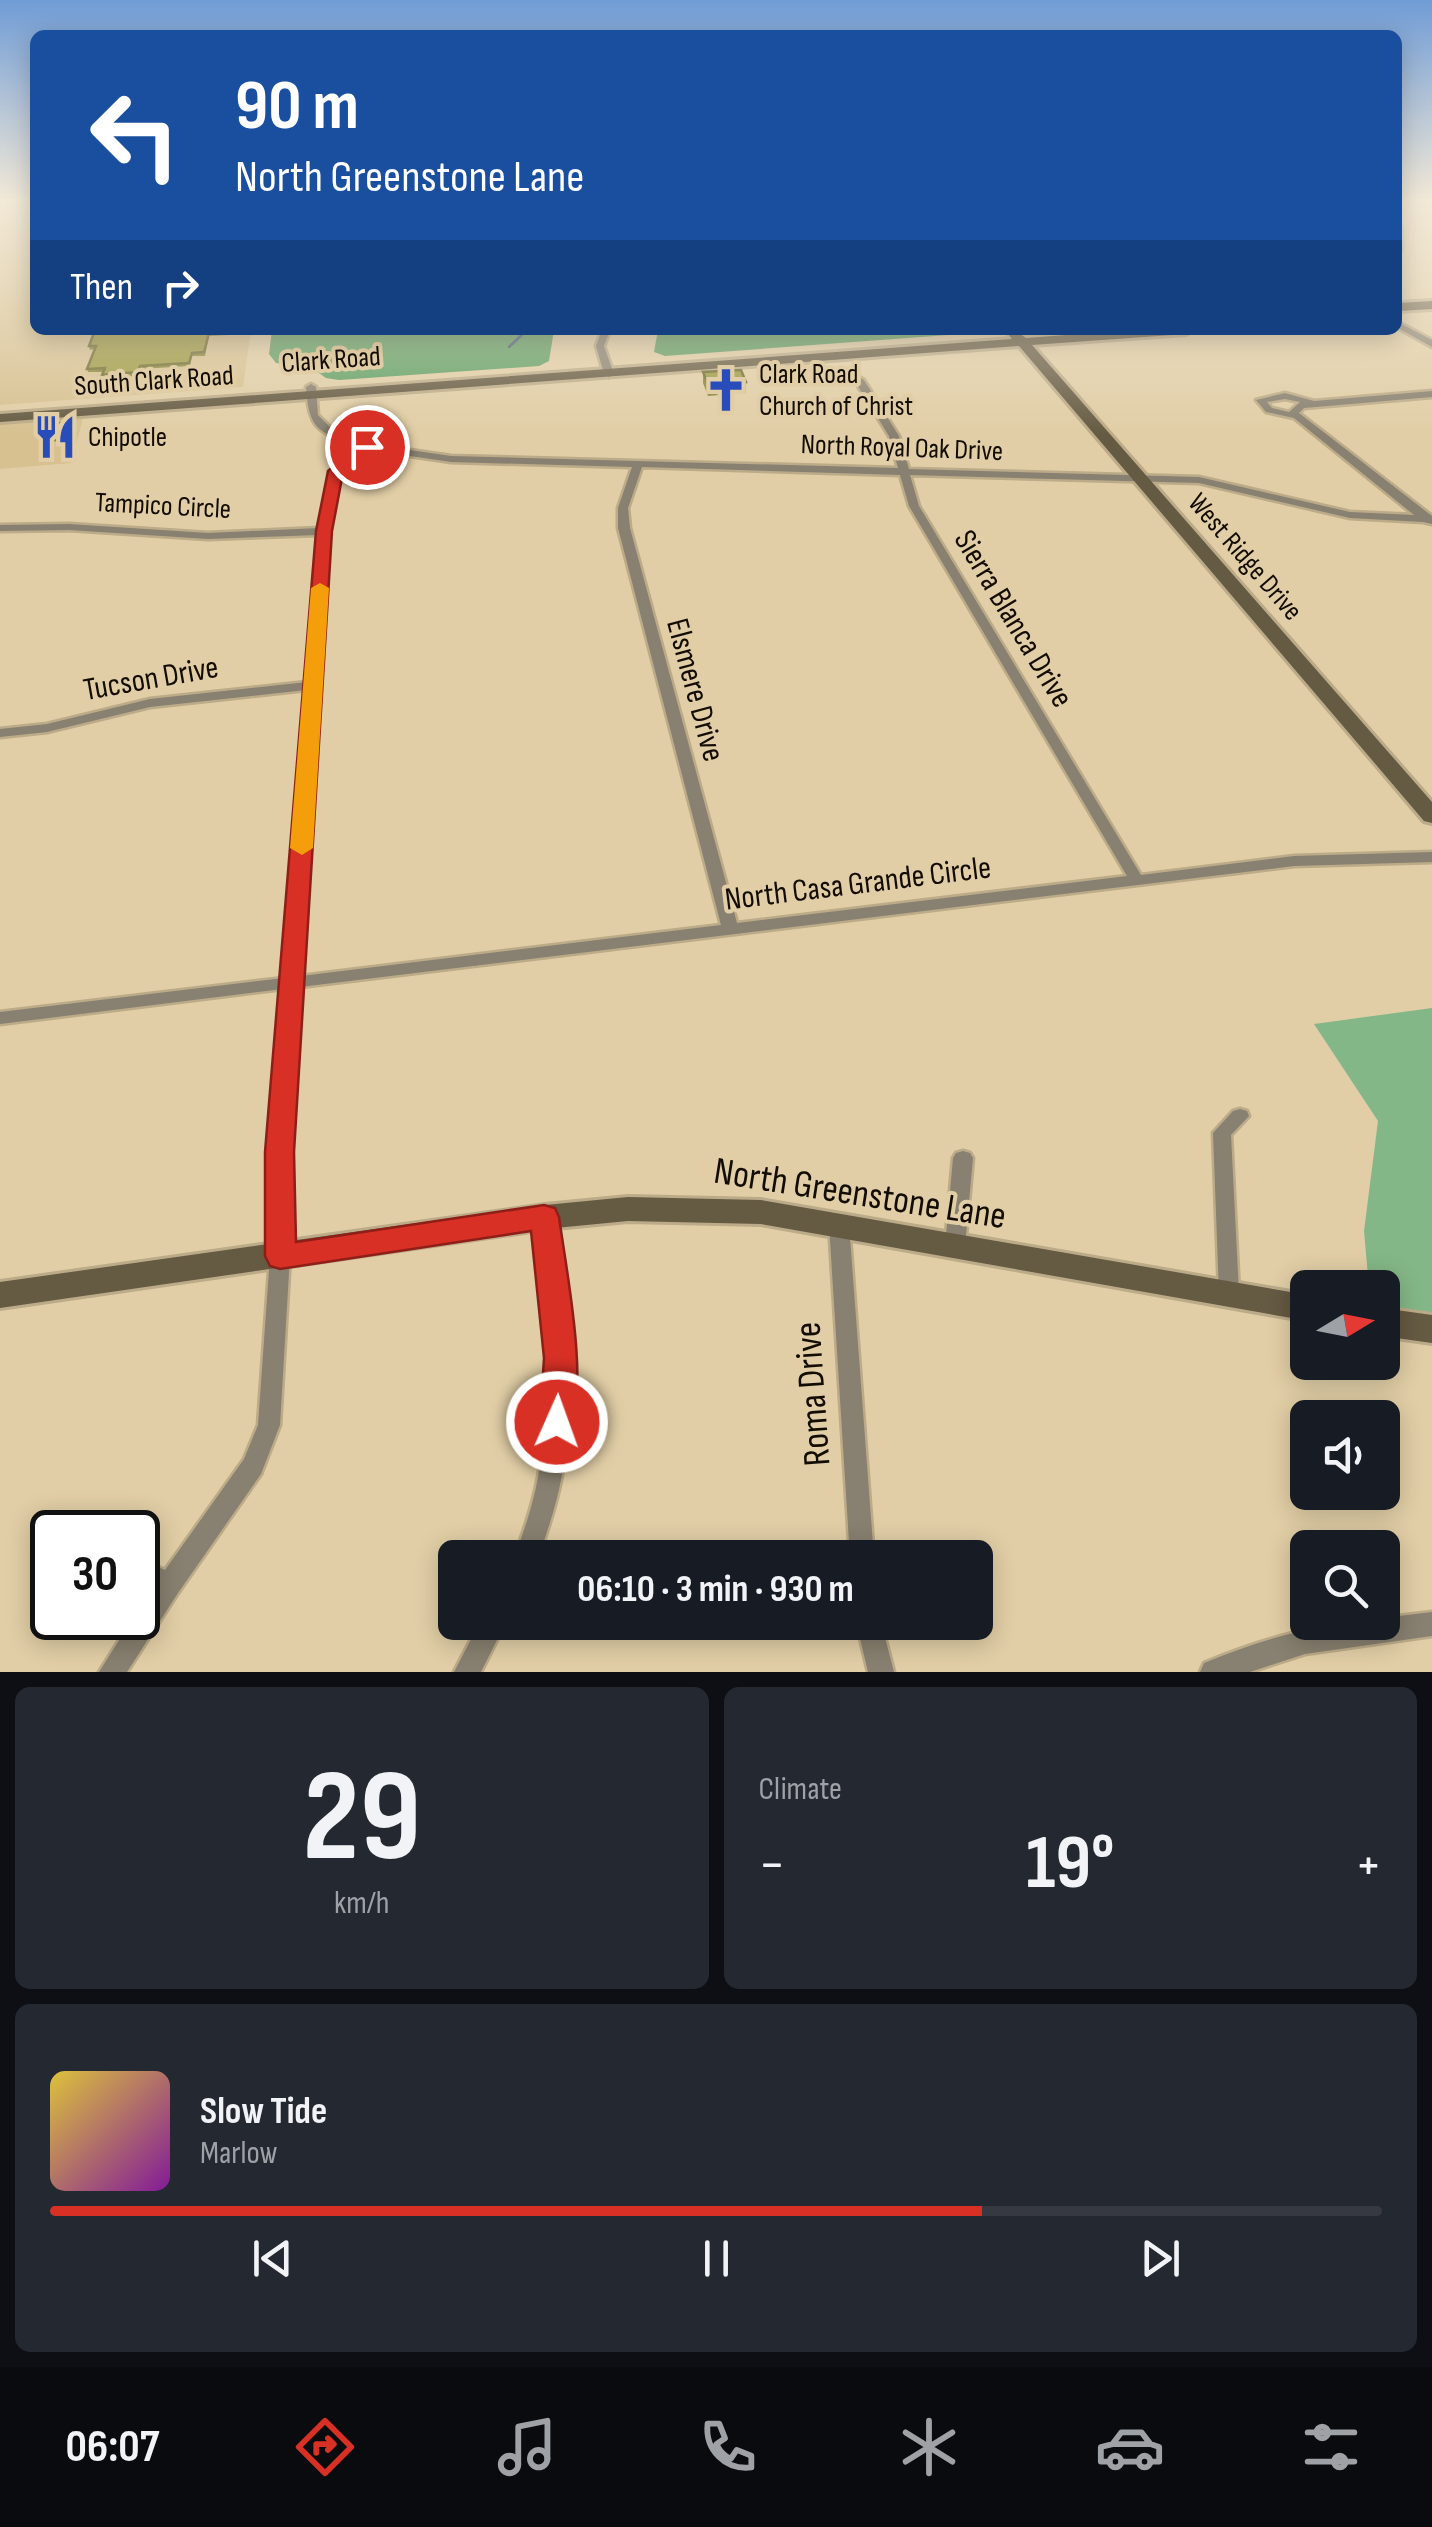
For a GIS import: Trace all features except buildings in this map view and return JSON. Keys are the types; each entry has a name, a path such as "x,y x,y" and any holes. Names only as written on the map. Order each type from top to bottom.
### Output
{"street":[{"path":"1402,307 1432,304"},
{"path":"1402,315 1432,312"},
{"path":"1402,327 1432,344"},
{"path":"604,335 600,346 608,370 1017,335"},
{"name":"West Ridge Drive","path":"1017,335 1432,816"},
{"name":"South Clark Road","path":"0,414 608,370"},
{"name":"Sierra Blanca Drive","path":"859,380 894,436 914,506 1137,880"},
{"name":"North Royal Oak Drive","path":"312,391 313,416 319,423 367,447 478,461 1220,482 1350,516 1431,521"},
{"path":"1296,416 1293,408 1314,403 1432,394"},
{"path":"1314,403 1284,396 1261,400 1269,410 1296,416 1431,521"},
{"path":"112,1672 168,1584 253,1466 269,1425 280,1256 280,1152 324,531 336,471 367,447"},
{"name":"Elsmere Drive","path":"638,465 623,508 624,528 730,929"},
{"name":"Tampico Circle","path":"0,528 94,528 208,536 324,531"},
{"name":"Tucson Drive","path":"0,733 47,728 150,703 313,684"},
{"name":"North Casa Grande Circle","path":"0,1018 1294,861 1432,857"},
{"path":"1229,1293 1222,1133 1240,1116"},
{"path":"955,1246 964,1158"},
{"name":"North Greenstone Lane","path":"0,1295 544,1217 693,1209 760,1212 839,1224 1290,1305"},
{"path":"534,1540 556,1455 560,1358 544,1217"},
{"name":"Roma Drive","path":"839,1224 861,1540"},
{"path":"1400,1325 1432,1329"},
{"path":"160,1580 168,1584"},
{"path":"1213,1672 1305,1641 1432,1624"},
{"path":"467,1672 484,1640"},
{"path":"873,1640 881,1672"}],"shaded area":[{"path":"0,279 30,279 30,335 250,335 243,387 0,405"},
{"path":"83,418 71,463 0,469 0,424"}],"green space":[{"path":"271,335 553,335 549,361 539,366 339,380 326,378 312,368 276,363 269,354"},
{"path":"657,335 948,335 665,356 654,352"},
{"path":"1432,1008 1432,1318 1400,1313 1400,1270 1367,1270 1364,1231 1378,1121 1314,1024"}],"waterway":[{"path":"509,347 522,335"}],"slow traffic":[{"path":"302,848 320,588"}],"place":[{"name":"Clark Road Church of Christ","path":"726,390"},
{"name":"Chipotle","path":"55,437"}],"route":[{"path":"367,447 336,471 329,489 324,531 280,1152 280,1256 544,1217 560,1358 557,1422"}]}
